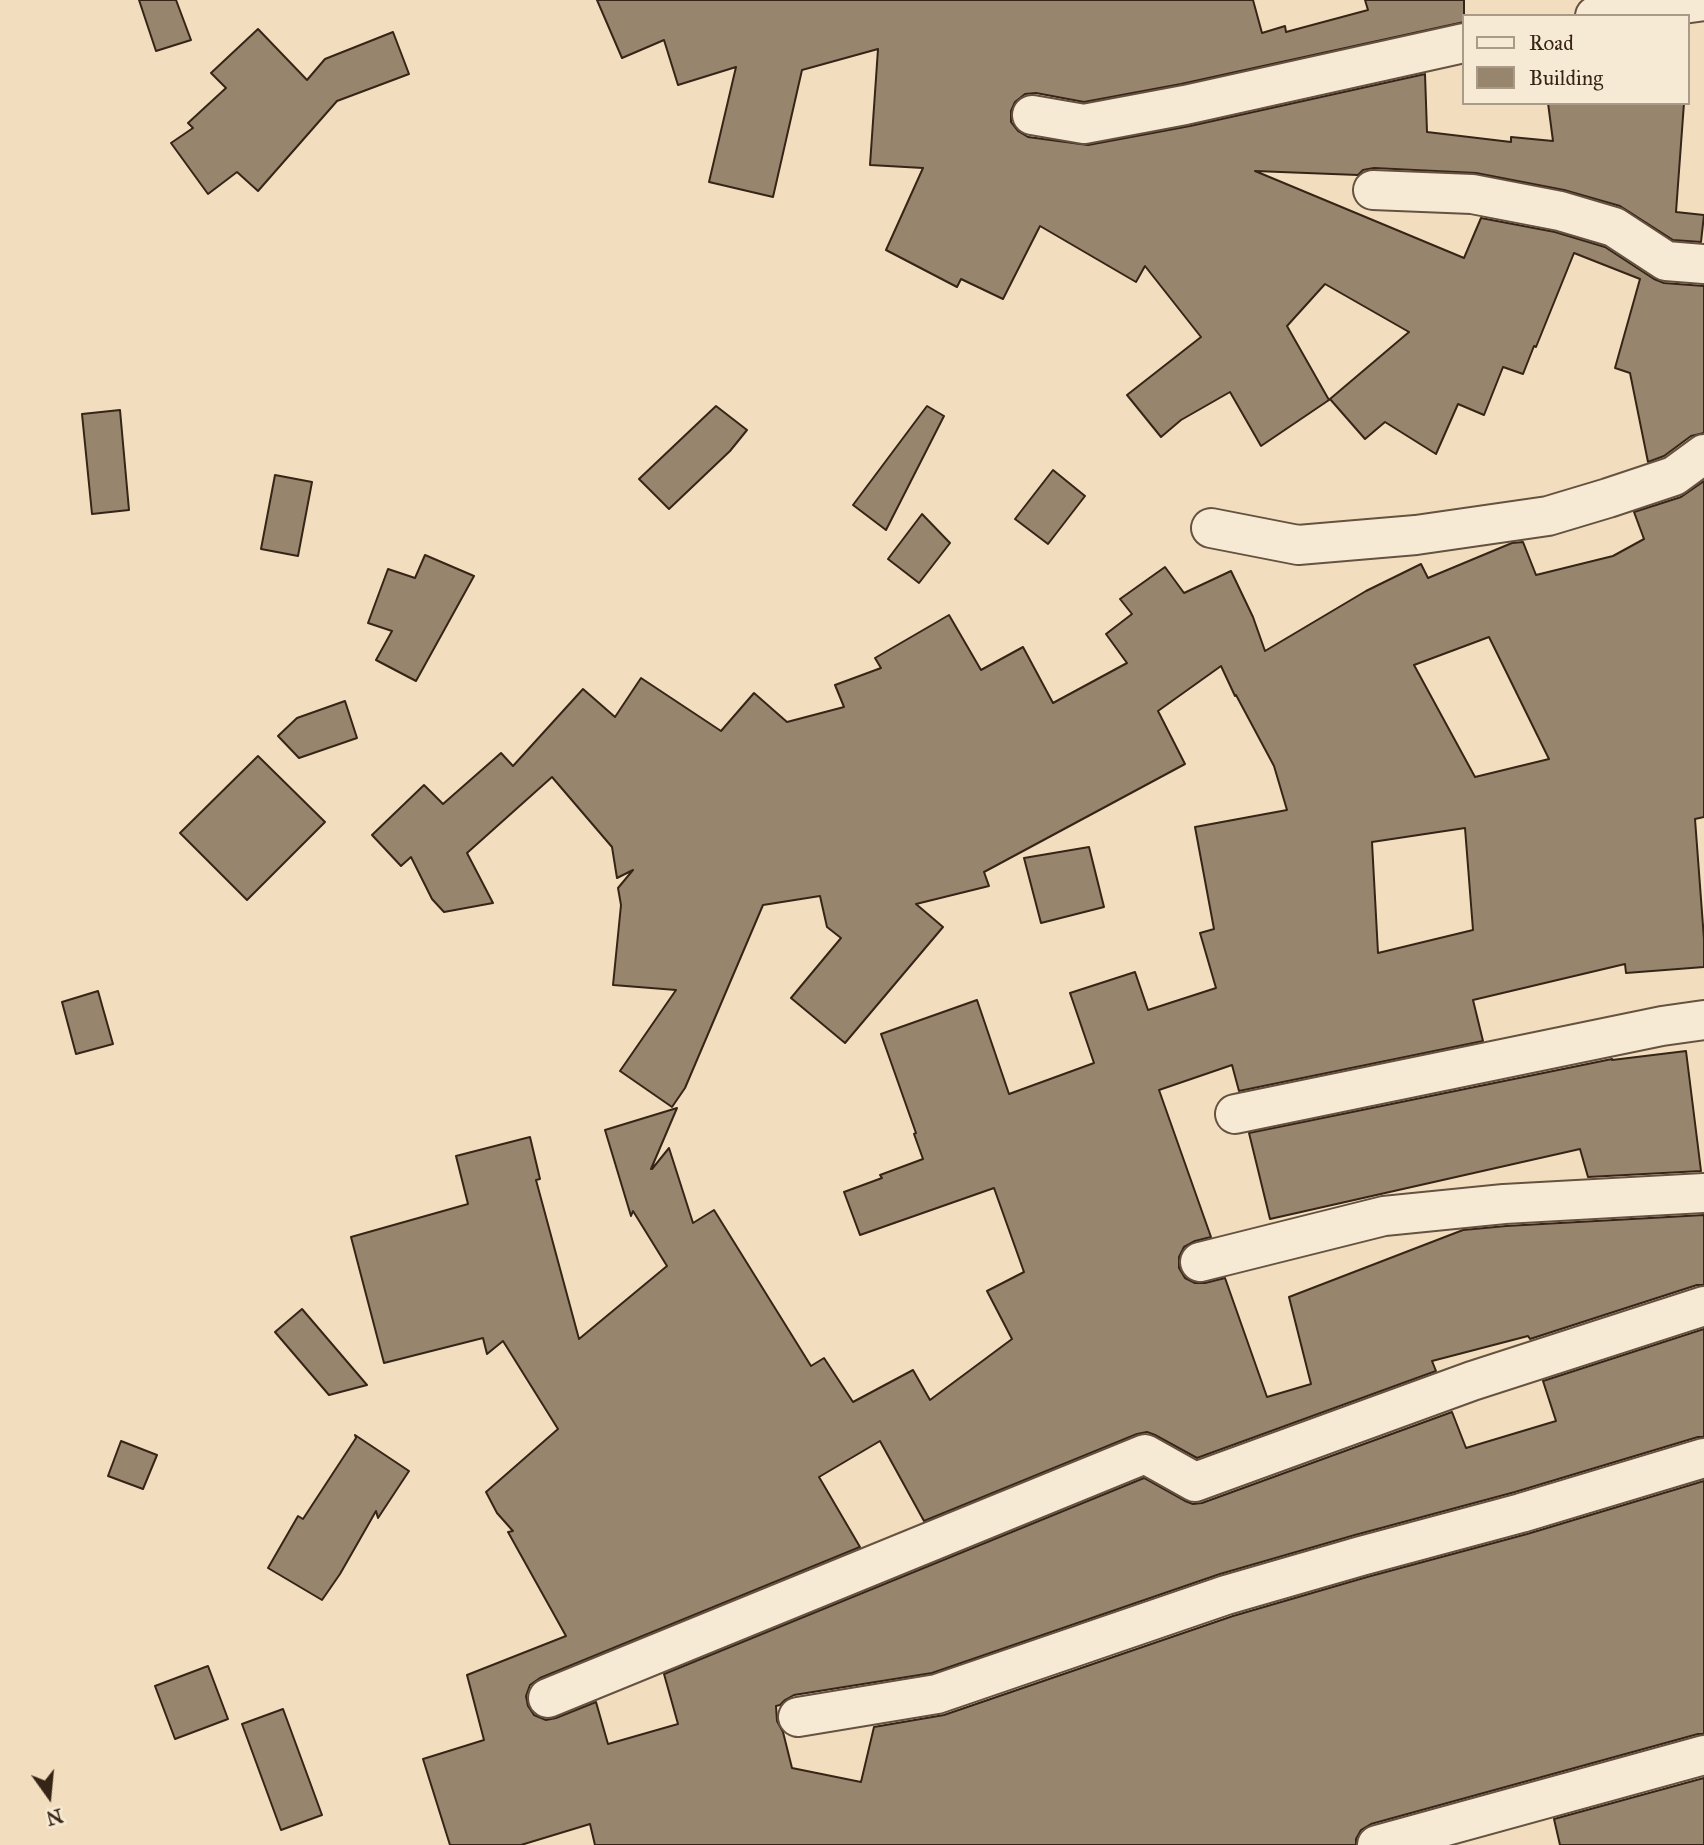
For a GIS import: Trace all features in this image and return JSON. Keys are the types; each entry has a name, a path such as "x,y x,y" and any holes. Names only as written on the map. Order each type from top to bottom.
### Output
{"street":[{"path":"1610,14 1704,1"},
{"path":"1032,115 1084,124 1185,105 1462,43"},
{"path":"1373,190 1472,194 1560,211 1614,227 1666,261 1704,264"},
{"path":"1211,528 1298,545 1416,535 1535,518 1674,476 1704,454"},
{"path":"1235,1114 1662,1026 1704,1020"},
{"path":"1200,1262 1384,1216 1504,1204 1704,1192"},
{"path":"548,1698 1145,1454 1195,1482 1472,1381 1704,1306"},
{"path":"798,1717 937,1694 1226,1595 1521,1513 1704,1458"},
{"path":"1377,1845 1704,1755"}],"building":[{"path":"139,0 176,0 191,40 156,51"},
{"path":"597,0 1253,0 1262,33 1285,26 1286,32 1368,10 1365,0 1464,0 1462,22 1181,84 1084,102 1036,93 1025,94 1015,102 1011,111 1011,122 1018,131 1028,137 1088,145 1190,126 1425,74 1427,132 1511,142 1511,137 1553,141 1548,105 1684,105 1676,212 1704,215 1701,242 1673,240 1620,206 1564,190 1476,173 1374,168 1363,170 1358,175 1255,171 1464,258 1481,218 1555,232 1605,247 1664,283 1704,286 1704,433 1691,436 1664,456 1648,462 1630,373 1615,368 1640,279 1574,253 1523,374 1503,367 1484,415 1458,404 1436,454 1385,422 1365,439 1330,399 1409,332 1325,284 1287,326 1329,400 1261,446 1230,392 1181,420 1161,437 1127,395 1201,337 1145,266 1136,282 1040,226 1003,299 961,279 957,287 886,250 923,168 870,165 878,49 802,70 773,197 709,182 736,67 678,85 664,40 622,58"},
{"path":"258,29 307,80 325,59 393,32 409,74 337,101 258,191 237,172 208,194 171,143 193,128 188,123 226,88 211,73"},
{"path":"716,406 747,430 730,451 669,509 639,479"},
{"path":"927,406 944,416 886,530 853,505"},
{"path":"120,410 129,510 92,514 82,414"},
{"path":"1053,470 1085,496 1048,544 1015,519"},
{"path":"275,475 312,482 298,556 261,549"},
{"path":"1704,481 1704,817 1695,819 1704,967 1626,973 1625,964 1473,1000 1483,1041 1239,1091 1232,1065 1159,1090 1211,1237 1184,1247 1179,1257 1179,1268 1185,1278 1195,1283 1225,1278 1267,1397 1311,1384 1289,1297 1463,1230 1704,1215 1704,1285 1530,1339 1528,1336 1432,1361 1436,1371 1197,1458 1155,1435 1147,1432 1137,1434 924,1521 880,1441 819,1477 860,1547 540,1678 530,1685 526,1696 534,1715 546,1720 596,1702 608,1744 678,1724 664,1674 1144,1478 1185,1501 1202,1503 1452,1412 1466,1448 1556,1421 1543,1381 1704,1329 1704,1437 1220,1574 932,1673 794,1695 776,1706 777,1721 783,1732 792,1768 861,1782 874,1727 944,1715 1233,1616 1527,1534 1704,1481 1704,1734 1371,1824 1361,1830 1356,1845 595,1845 590,1824 521,1845 450,1845 423,1759 484,1740 467,1675 566,1636 508,1532 513,1531 497,1513 486,1492 558,1429 503,1341 487,1354 483,1338 384,1363 351,1237 468,1204 456,1156 530,1137 540,1179 536,1180 579,1339 667,1266 633,1211 631,1216 605,1130 677,1108 651,1169 669,1148 693,1223 714,1210 811,1366 824,1358 853,1402 913,1370 930,1400 1012,1339 987,1291 1024,1272 994,1188 860,1235 844,1192 923,1159 881,1034 977,1000 1009,1094 1094,1063 1070,993 1135,972 1148,1010 1216,988 1200,933 1214,929 1195,827 1287,810 1274,766 1221,666 1158,711 1185,764 984,872 989,886 916,904 943,927 845,1043 791,998 841,938 827,927 820,896 763,905 685,1088 672,1107 620,1071 676,990 613,985 621,905 618,888 633,870 617,878 612,847 552,777 467,853 493,903 444,912 432,899 411,857 401,866 372,835 424,785 443,804 501,753 513,766 583,689 615,717 641,678 721,731 754,693 787,722 844,707 835,685 881,668 875,658 949,615 981,670 1023,647 1053,703 1127,663 1106,634 1132,614 1120,599 1165,567 1184,593 1231,571 1253,617 1265,651 1366,591 1421,564 1428,578 1512,543 1523,542 1536,575 1613,556 1644,539 1634,512 1681,497","holes":["1489,637 1549,759 1475,777 1414,665","1465,828 1473,930 1378,953 1372,842"]},
{"path":"922,514 950,543 919,583 888,559"},
{"path":"425,555 474,576 416,681 376,660 392,631 368,623 388,569 415,578"},
{"path":"345,701 357,738 299,758 278,736 297,718"},
{"path":"258,756 325,822 247,900 180,833"},
{"path":"1089,847 1104,907 1041,923 1024,858"},
{"path":"98,991 113,1044 76,1054 62,1002"},
{"path":"1686,1051 1701,1171 1588,1177 1580,1149 1270,1219 1249,1133 1612,1059"},
{"path":"302,1309 367,1385 329,1395 275,1332"},
{"path":"355,1435 409,1471 378,1518 376,1511 322,1600 268,1568 298,1516 303,1519 356,1438"},
{"path":"121,1441 157,1455 143,1489 108,1476"},
{"path":"208,1666 228,1719 175,1739 155,1686"},
{"path":"283,1709 322,1815 281,1830 242,1724"},
{"path":"1704,1778 1704,1845 1560,1845 1554,1819"}]}
